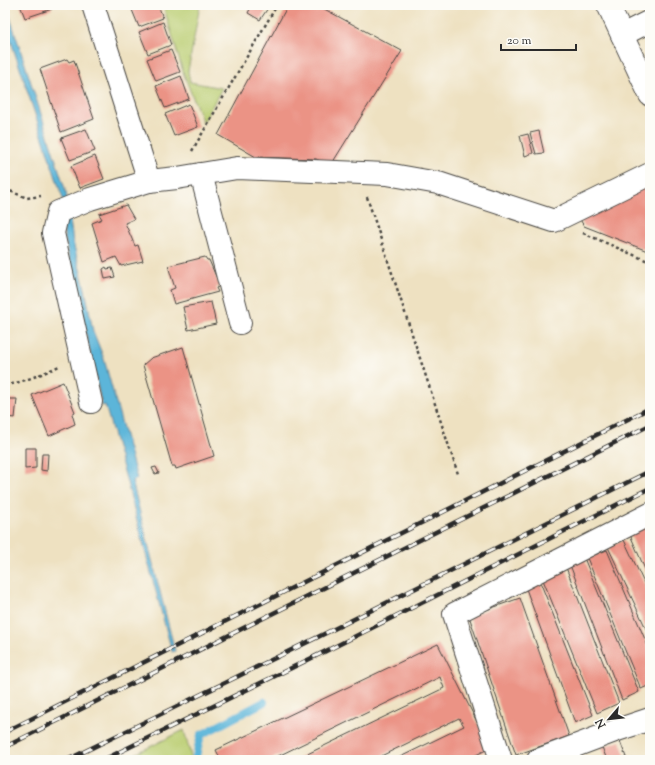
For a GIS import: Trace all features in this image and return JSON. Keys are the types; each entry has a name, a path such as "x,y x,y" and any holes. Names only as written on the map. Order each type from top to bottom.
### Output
{"street":[{"path":"93,5 149,181"},
{"path":"608,5 650,95"},
{"path":"622,35 650,21"},
{"path":"91,402 53,233 58,212 60,211 90,199 149,181 236,168 387,174 438,183 554,221 650,174"},
{"path":"201,174 240,323"},
{"path":"501,760 454,614 650,514"},
{"path":"538,760 620,728 650,719"}],"path":[{"path":"177,178 277,5"},
{"path":"359,173 458,474"},
{"path":"5,189 27,198 53,194 60,211"},
{"path":"554,221 650,262"},
{"path":"5,386 28,380 47,372 80,354"}],"green space":[{"path":"163,5 200,5 188,71 190,82 222,88 203,123 184,75"},
{"path":"184,730 192,760 123,760"}],"water":[{"path":"5,5 66,192 73,242 85,289 93,331 104,359 137,479 132,481 175,651 172,652 125,475 105,405 102,406 64,235 63,199 5,23"}],"building":[{"path":"20,5 53,5 51,6 52,9 25,18"},
{"path":"130,5 158,5 163,18 139,27"},
{"path":"252,5 270,5 260,20 248,13"},
{"path":"288,5 317,5 402,51 331,165 316,159 256,157 218,135"},
{"path":"163,22 171,45 148,54 139,32"},
{"path":"171,50 180,72 156,81 147,59"},
{"path":"67,59 69,62 74,60 94,119 61,132 40,69"},
{"path":"181,76 189,99 165,108 156,86"},
{"path":"189,104 198,127 174,136 165,114"},
{"path":"86,129 95,151 70,160 61,138"},
{"path":"539,131 544,153 536,154 530,133"},
{"path":"528,134 533,153 525,156 520,136"},
{"path":"95,156 104,179 80,188 71,166"},
{"path":"648,184 650,189 650,252 584,226 579,218"},
{"path":"126,205 134,219 125,223 135,246 138,245 143,261 121,266 116,257 104,262 92,223 102,219 99,214"},
{"path":"205,257 209,260 220,286 216,288 218,292 174,304 170,290 175,288 168,266"},
{"path":"106,267 107,269 112,268 115,277 105,279 103,269"},
{"path":"211,302 216,324 188,330 183,307"},
{"path":"183,347 214,456 176,469 175,466 172,466 143,365 151,358"},
{"path":"63,382 75,412 72,414 75,424 49,436 32,395"},
{"path":"6,399 17,399 15,418 5,417"},
{"path":"25,448 36,448 36,468 25,469"},
{"path":"42,454 48,454 47,471 41,470"},
{"path":"156,467 159,473 155,474 152,468"},
{"path":"645,521 650,532 650,581 628,530"},
{"path":"624,540 650,596 650,637 608,547"},
{"path":"607,550 650,651 650,685 641,689 587,558"},
{"path":"584,558 639,692 622,700 570,565"},
{"path":"565,565 619,703 597,713 541,575"},
{"path":"539,579 593,715 575,723 525,586"},
{"path":"520,598 569,736 516,755 469,616"},
{"path":"438,644 490,748 466,760 394,760 464,726 459,718 373,760 295,760 444,688 440,677 270,760 221,760 216,750"},
{"path":"620,741 627,760 607,760 602,747"}],"waterway":[{"path":"197,760 196,756 201,735 264,702"}],"railway":[{"path":"5,732 650,408"},
{"path":"5,747 650,425"},
{"path":"67,760 316,638 650,471"},
{"path":"103,760 324,652 650,488"}]}
